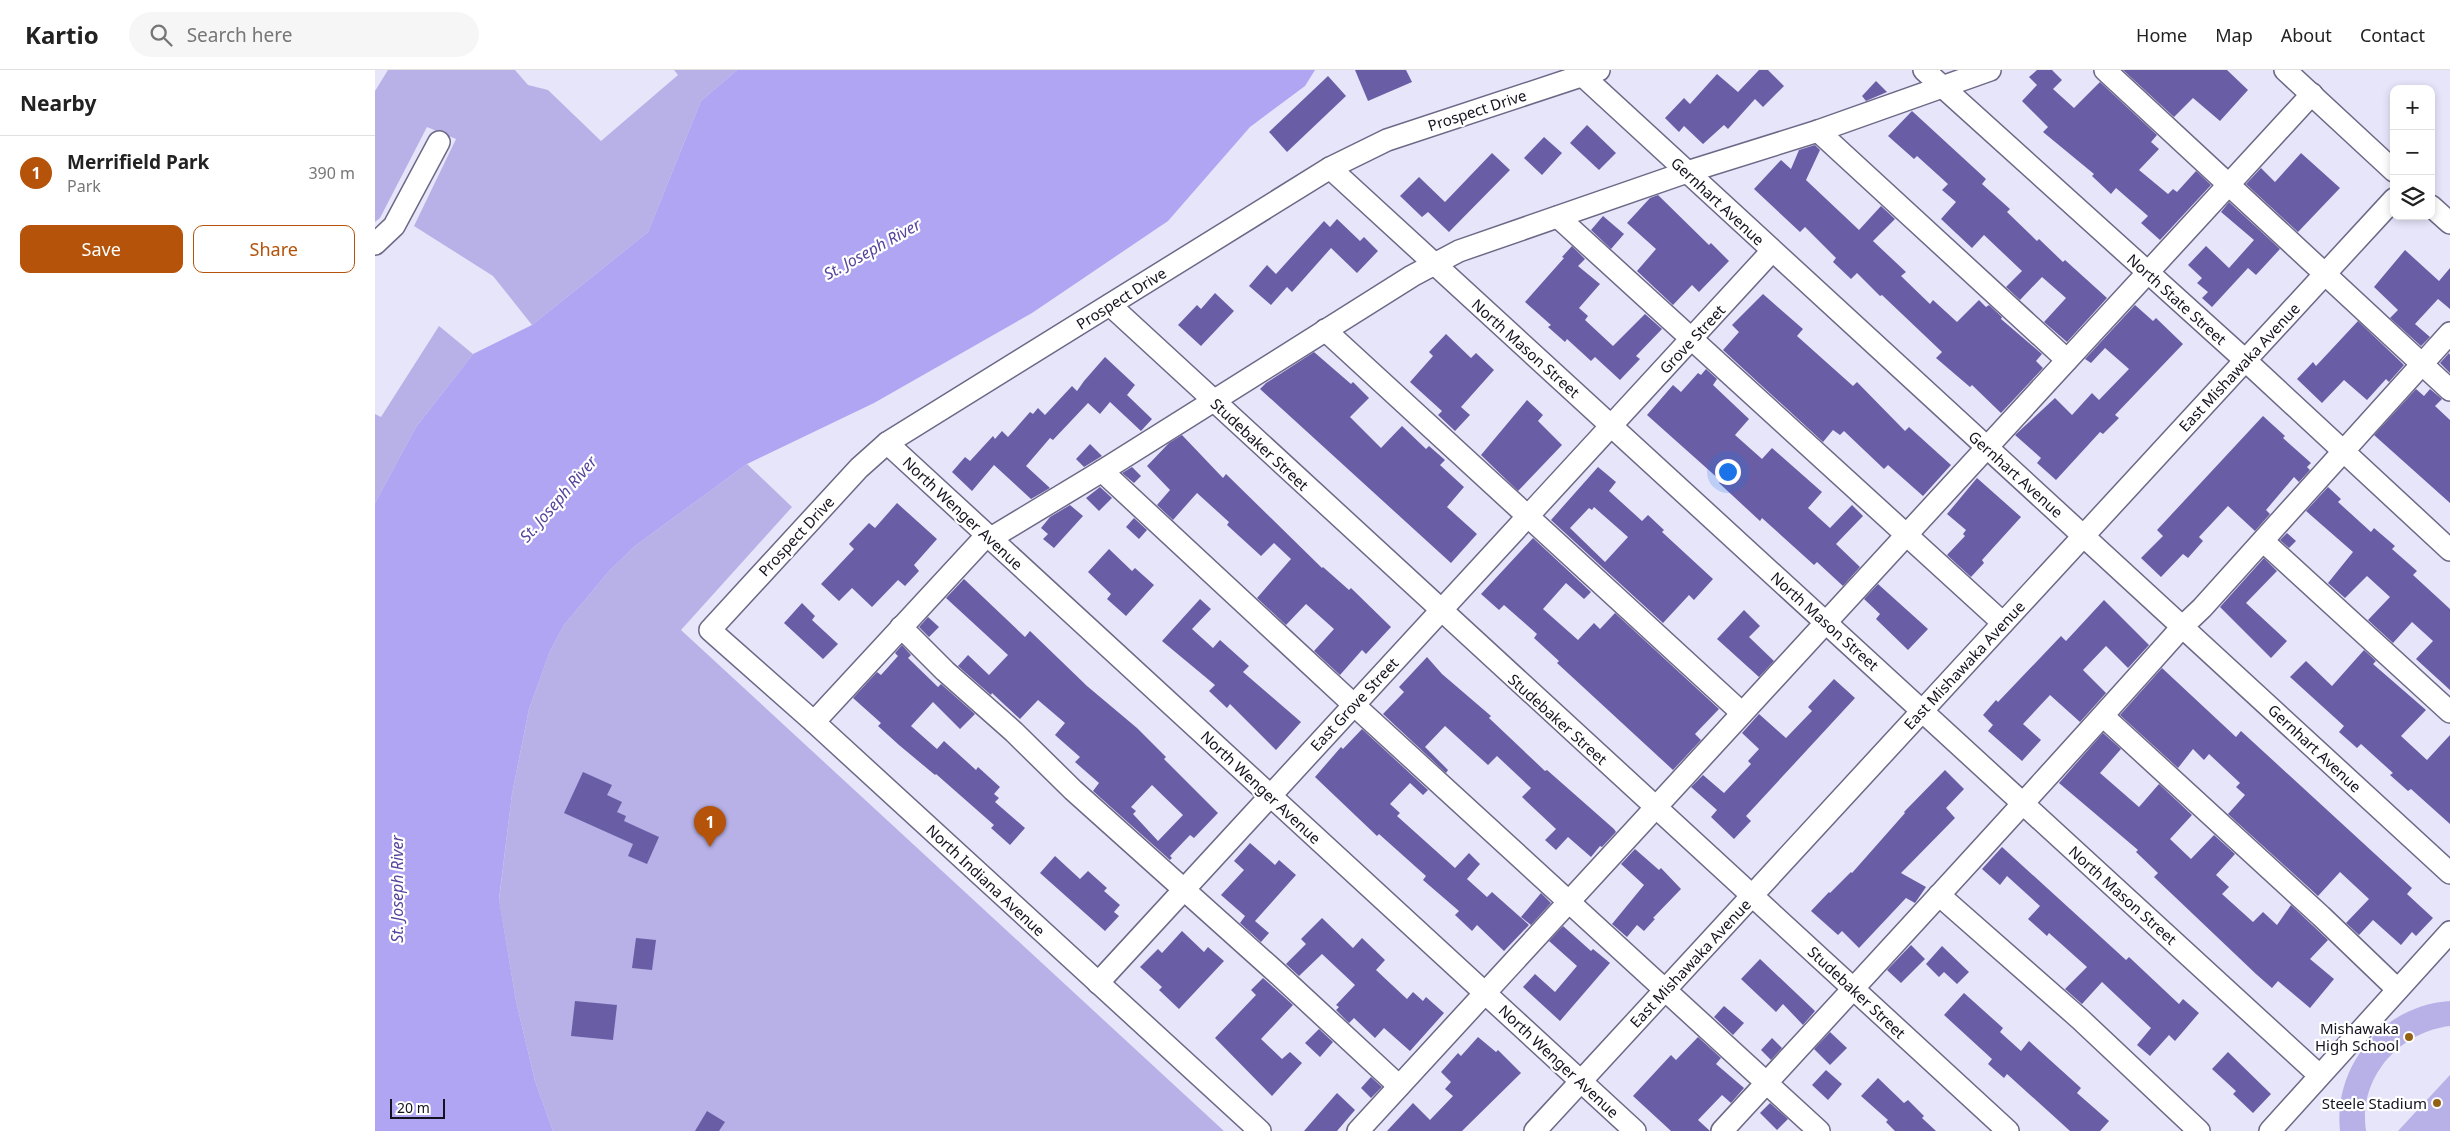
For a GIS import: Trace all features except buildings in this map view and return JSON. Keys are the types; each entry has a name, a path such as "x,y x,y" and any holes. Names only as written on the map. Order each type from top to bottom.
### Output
{"street":[{"name":"North State Street","path":"1924,70 2245,360 2450,550"},
{"path":"814,722 901,627 989,536 1102,471 1212,400 1433,264 1459,251 1687,172 1818,131 1990,70"},
{"path":"2105,70 2450,390"},
{"path":"2285,70 2390,166"},
{"name":"Prospect Drive","path":"709,630 859,468 887,443 1330,168 1387,140 1591,73"},
{"name":"Gernhart Avenue","path":"1591,73 1687,172 2450,873"},
{"path":"1358,1131 2312,94"},
{"path":"1818,131 2067,360"},
{"path":"375,244 394,226 439,142"},
{"name":"North Mason Street","path":"1330,168 2319,1075"},
{"name":"East Mishawaka Avenue","path":"1535,1131 2390,203"},
{"path":"2435,210 2450,223"},
{"path":"1557,217 1693,338 2003,623"},
{"name":"Grove Street","path":"1611,426 1772,251"},
{"name":"Studebaker Street","path":"1110,305 2008,1131"},
{"path":"1325,330 1742,713"},
{"path":"1722,1131 2023,804 2182,626 2263,541 2450,333"},
{"name":"East Grove Street","path":"1098,982 1611,426"},
{"name":"North Wenger Avenue","path":"887,443 1635,1131"},
{"path":"1102,471 1819,1131"},
{"path":"2263,541 2450,712"},
{"path":"901,627 945,671 1014,732 1066,784 1399,1086"},
{"name":"North Indiana Avenue","path":"709,630 814,722 1260,1131"},
{"path":"2103,716 2321,916 2397,990"},
{"path":"1939,895 2079,1019 2199,1131"},
{"path":"2270,1131 2450,932"}],"shaded area":[{"path":"388,70 515,70 528,85 548,90 601,141 678,75 674,70 737,70 701,101 648,232 532,325 493,276 414,226 456,139 427,127 380,218 375,222 375,91"},
{"path":"439,326 473,354 416,427 375,503 375,414 381,417"},
{"path":"747,464 792,507 681,630 1224,1131 553,1131 535,1081 516,1001 499,900 512,794 529,709 550,651 564,625 610,570 635,546"},
{"path":"2450,1001 2450,1026 2431,1030 2414,1037 2386,1061 2376,1076 2369,1093 2365,1112 2366,1131 2340,1131 2340,1107 2345,1083 2354,1062 2368,1043 2384,1026 2404,1014 2426,1005"},
{"name":"Steele Stadium","path":"2450,1075 2450,1131 2398,1131"}],"water":[{"name":"St. Joseph River","path":"737,70 1315,70 1305,86 1250,127 1168,221 1032,313 874,403 747,464 635,546 610,570 564,625 550,651 529,709 512,794 499,899 516,1001 535,1081 553,1131 375,1131 375,503 416,427 473,354 532,325 648,232 701,101"}],"place":[{"name":"Merrifield Park","path":"710,847"},
{"name":"Mishawaka High School","path":"2409,1037"},
{"name":"Steele Stadium","path":"2437,1103"}]}
